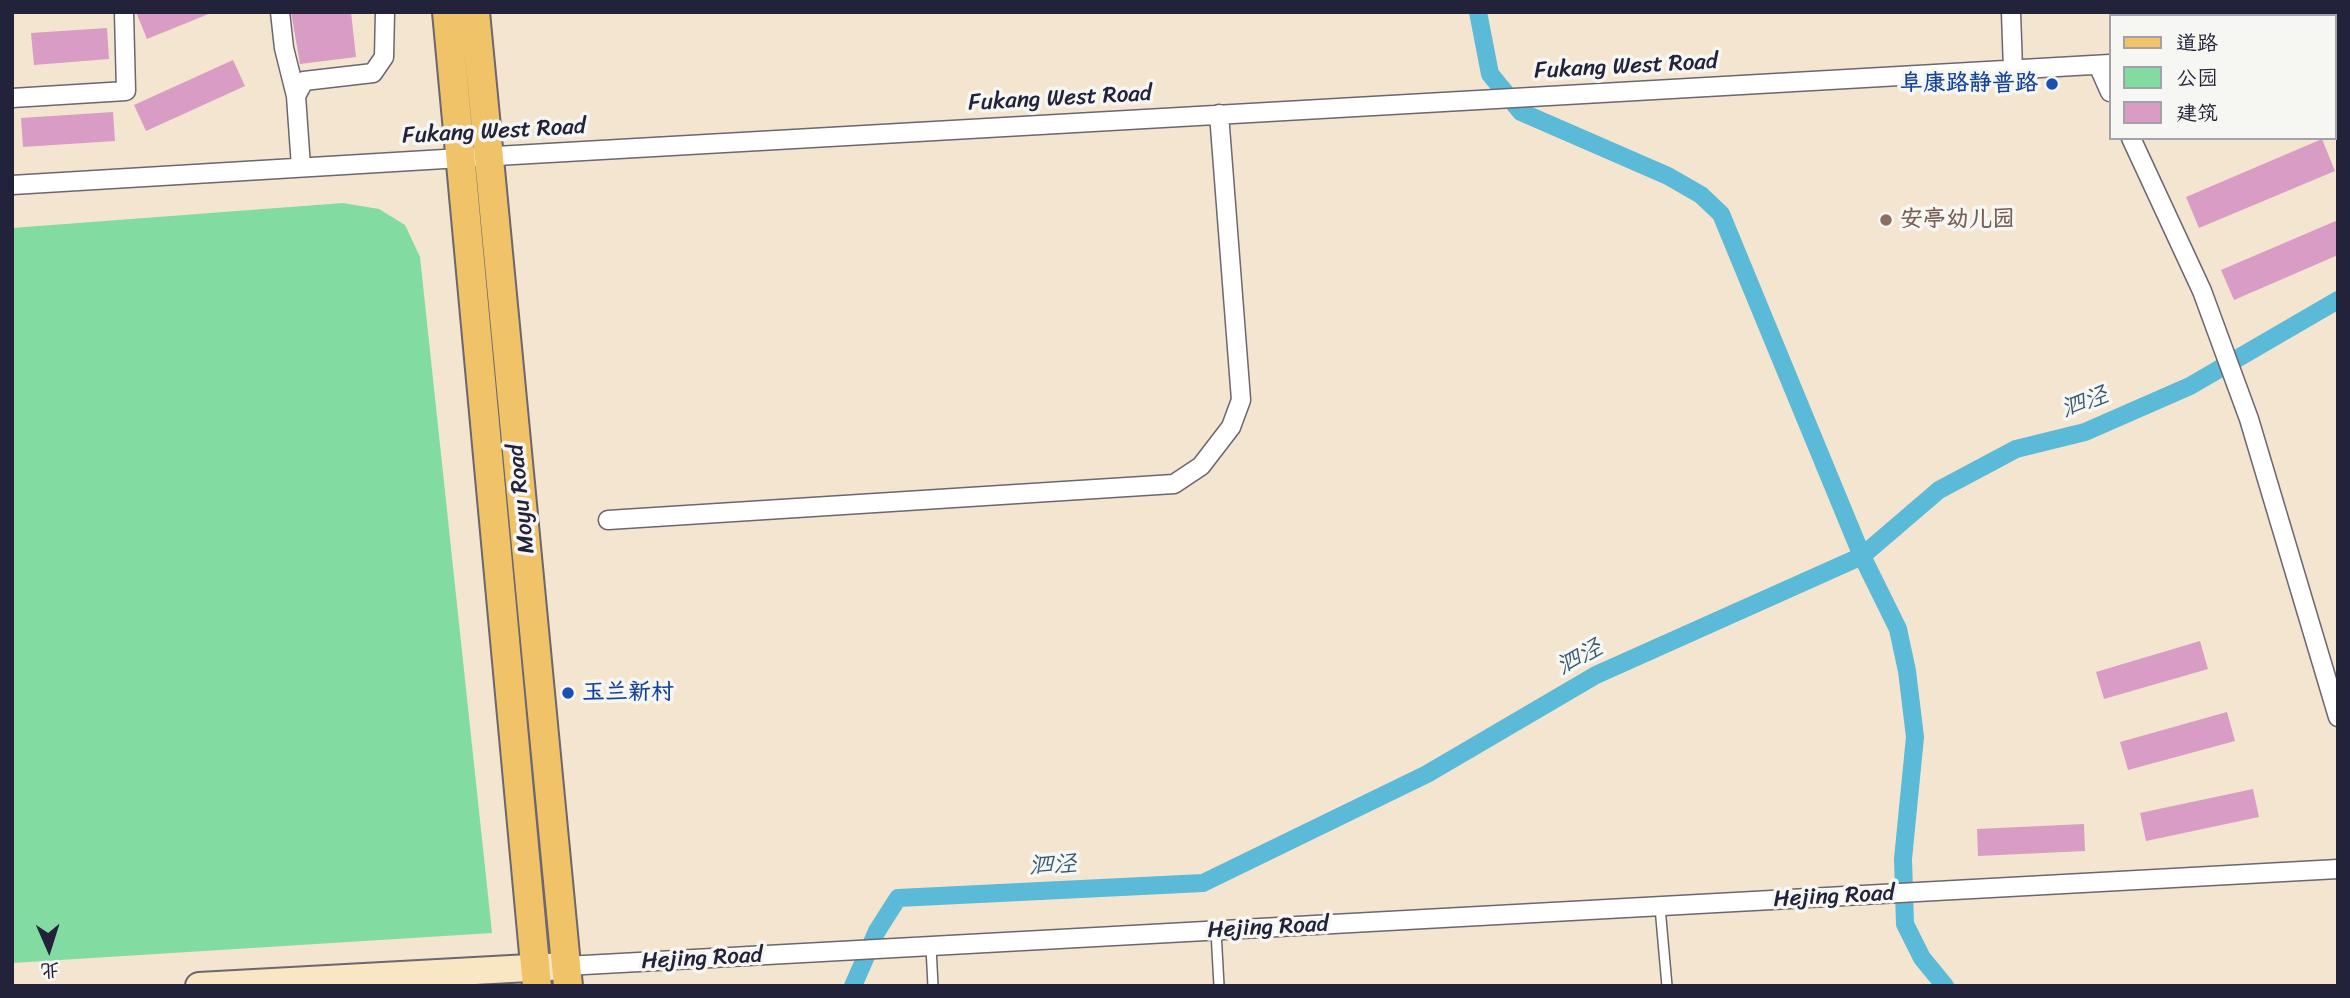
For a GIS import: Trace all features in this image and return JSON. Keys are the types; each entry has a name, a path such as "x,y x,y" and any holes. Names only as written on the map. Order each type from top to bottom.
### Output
{"main road":[{"name":"Moyu Road","path":"447,12 474,157 541,695 567,976"},
{"name":"Moyu Road","path":"475,12 474,157 536,977"}],"street":[{"path":"12,98 126,91 124,12"},
{"path":"280,12 284,48 296,96 301,167"},
{"path":"296,96 304,81 373,73 384,57 385,12"},
{"path":"2011,12 2013,70"},
{"path":"2104,65 2108,83"},
{"name":"Fukang West Road","path":"12,186 301,167 2104,65"},
{"path":"608,520 1174,484 1201,466 1231,427 1241,400 1219,114"},
{"path":"2133,140 2202,291 2249,419 2338,717"},
{"name":"Hejing Road","path":"199,986 567,976 825,952 2338,869"}],"lane":[{"path":"1660,907 1667,986"},
{"path":"1216,931 1219,986"},
{"path":"931,947 933,986"}],"green space":[{"path":"343,203 379,209 405,225 420,257 492,933 12,963 12,228"}],"building":[{"path":"136,12 211,12 211,13 147,39"},
{"path":"291,12 351,12 356,57 300,64"},
{"path":"107,28 109,59 34,65 31,33"},
{"path":"233,60 245,86 146,131 134,105"},
{"path":"113,112 115,141 23,147 21,118"},
{"path":"2320,140 2322,140 2335,171 2199,228 2186,197"},
{"path":"2338,220 2338,255 2234,300 2221,270"},
{"path":"2200,641 2208,669 2104,699 2096,672"},
{"path":"2227,712 2235,741 2128,770 2120,742"},
{"path":"2253,789 2259,817 2146,841 2140,813"},
{"path":"2084,824 2085,851 1978,856 1977,829"}],"waterway":[{"path":"1478,12 1490,74 1521,112 1668,176 1701,195 1721,214 1862,556 1898,629 1907,671 1915,737 1903,859 1905,924 1922,958 1945,986"},
{"name":"泗泾","path":"853,986 877,931 898,898 1203,883 1427,774 1596,675 1862,556 1939,490 2016,449 2085,432 2190,386 2338,300"}],"place":[{"name":"阜康路静普路","path":"2052,84"},
{"name":"安亭幼儿园","path":"1886,220"},
{"name":"玉兰新村","path":"568,693"}]}
